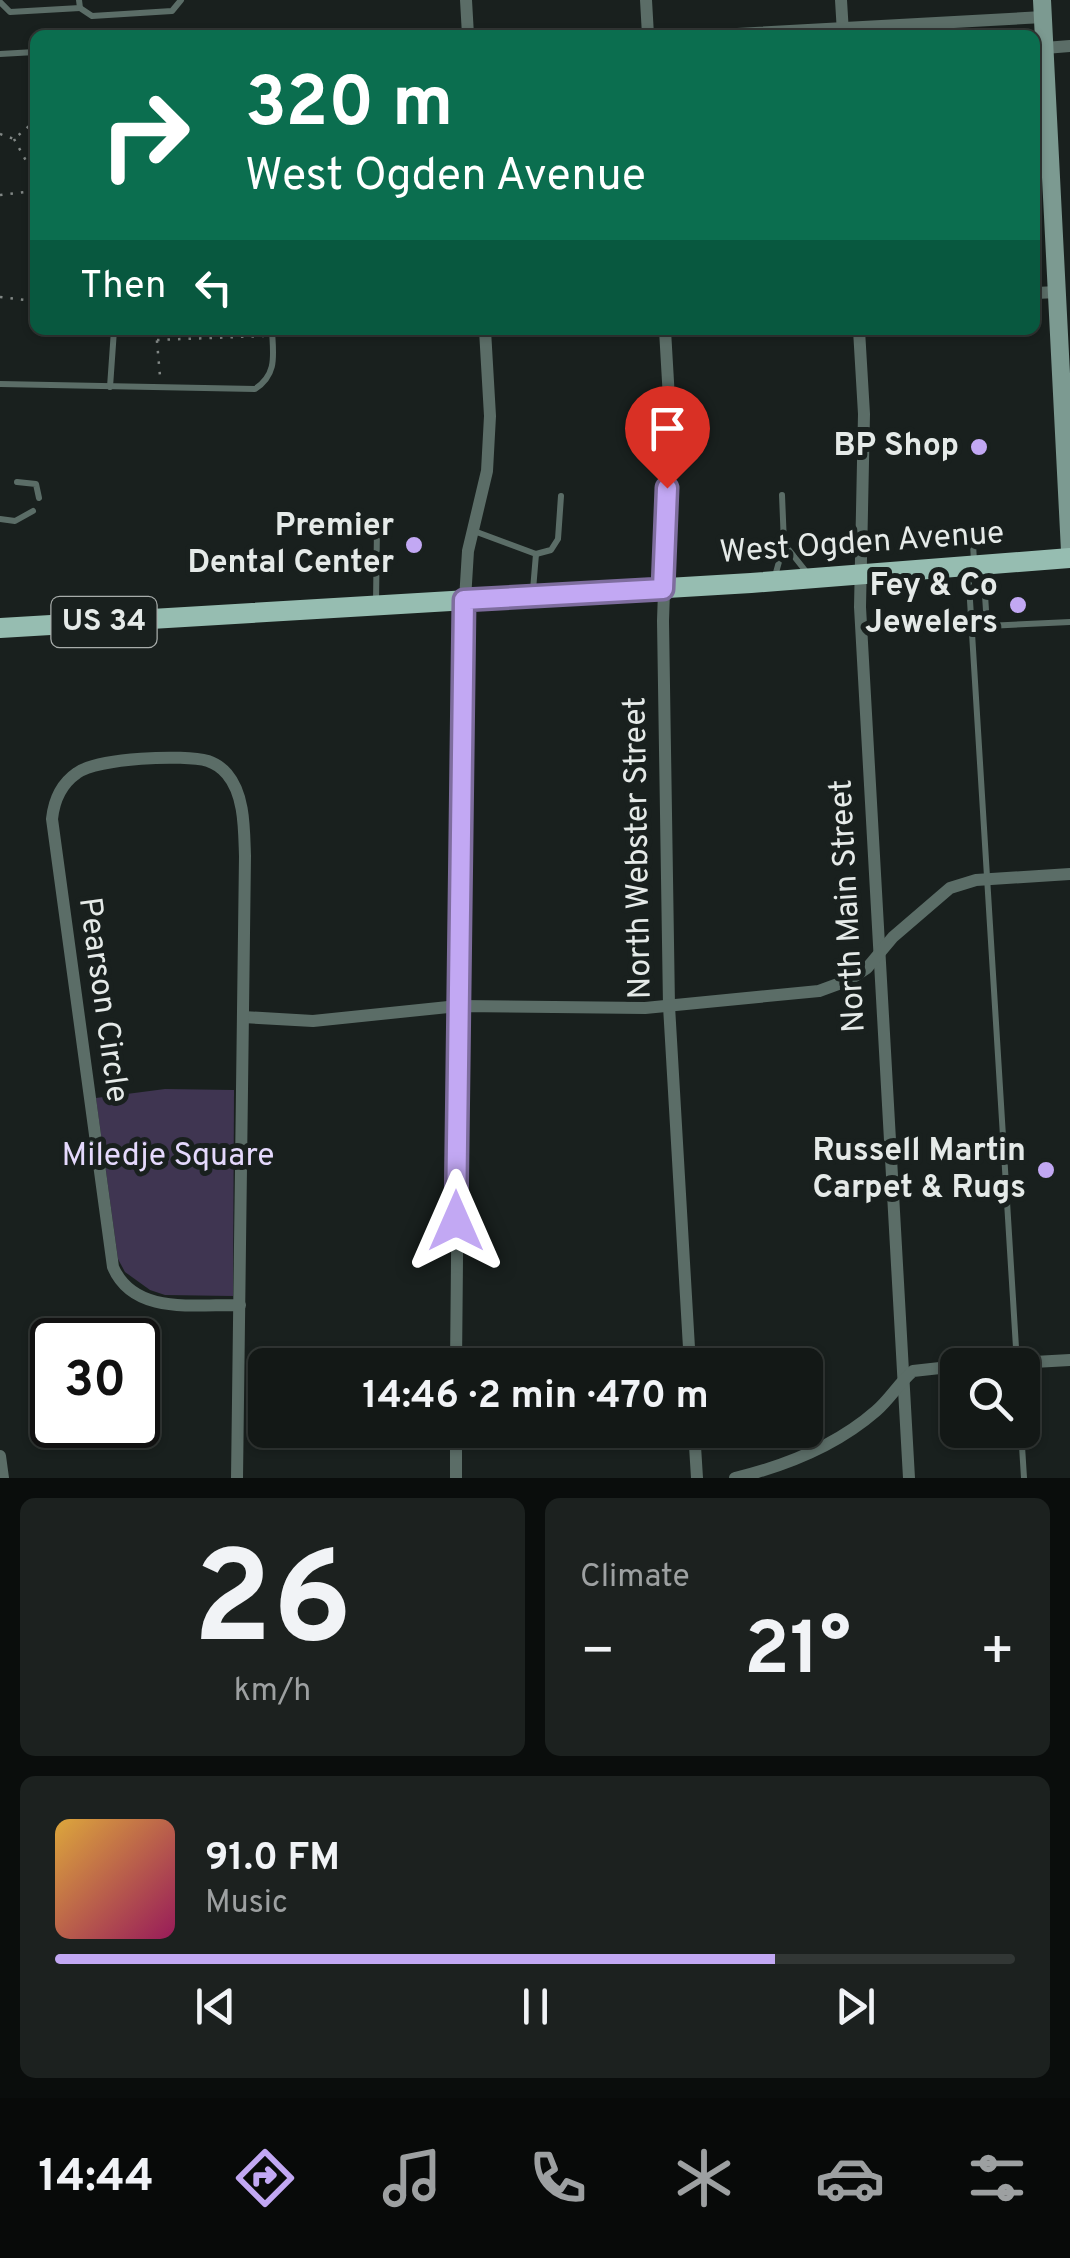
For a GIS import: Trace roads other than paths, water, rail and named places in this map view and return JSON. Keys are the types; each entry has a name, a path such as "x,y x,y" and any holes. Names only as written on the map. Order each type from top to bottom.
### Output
{"main road":[{"path":"1042,8 1070,554"},
{"name":"West Ogden Avenue","path":"0,628 860,576 977,567 1070,554"}],"street":[{"path":"466,0 468,30"},
{"path":"646,0 648,30"},
{"path":"841,0 843,30"},
{"path":"852,30 1042,8"},
{"path":"1045,48 1070,46"},
{"path":"1040,293 1058,292"},
{"path":"456,1348 464,600 489,441 485,335"},
{"name":"North Webster Street","path":"664,335 670,416 663,589 669,1006 689,1348"},
{"name":"North Main Street","path":"859,335 864,414 860,576 909,1478"},
{"name":"Pearson Circle","path":"240,1305 153,1302 127,1289 115,1273 108,1246 52,818 58,794 77,772 107,763 190,758 218,766 233,783 241,812 245,856 243,1017"},
{"path":"236,1478 243,1017 314,1022 458,1006 669,1006 820,991 859,974 937,896 961,884 1070,874"},
{"path":"1040,1362 1070,1360"},
{"path":"736,1478 830,1442 877,1410 904,1378 923,1368 940,1367"},
{"path":"456,1448 456,1478"},
{"path":"695,1448 696,1478"},
{"path":"0,1456 3,1478"}],"lane":[{"path":"40,0 41,11"},
{"path":"0,2 10,12 80,4 92,16 172,12 180,0"},
{"path":"0,54 30,52"},
{"path":"110,387 114,335"},
{"path":"0,384 256,390 274,366 272,335"},
{"path":"18,482 36,484 39,498"},
{"path":"773,582 784,544 782,495"},
{"path":"473,530 536,554 551,550 558,539 560,496"},
{"path":"0,519 16,521 33,511"},
{"path":"972,527 977,567 987,879 1016,1348"},
{"path":"376,606 378,528"},
{"path":"784,544 812,579"},
{"path":"533,597 536,554"},
{"path":"977,567 989,584 985,595 987,626 1070,622"},
{"path":"1022,1448 1024,1478"}],"place":[{"name":"BP Shop","path":"979,447"},
{"name":"Premier Dental Center","path":"414,545"},
{"name":"Fey & Co Jewelers","path":"1018,605"},
{"name":"Russell Martin Carpet & Rugs","path":"1046,1170"}],"park label":[{"name":"Miledje Square","path":"168,1157"}]}
